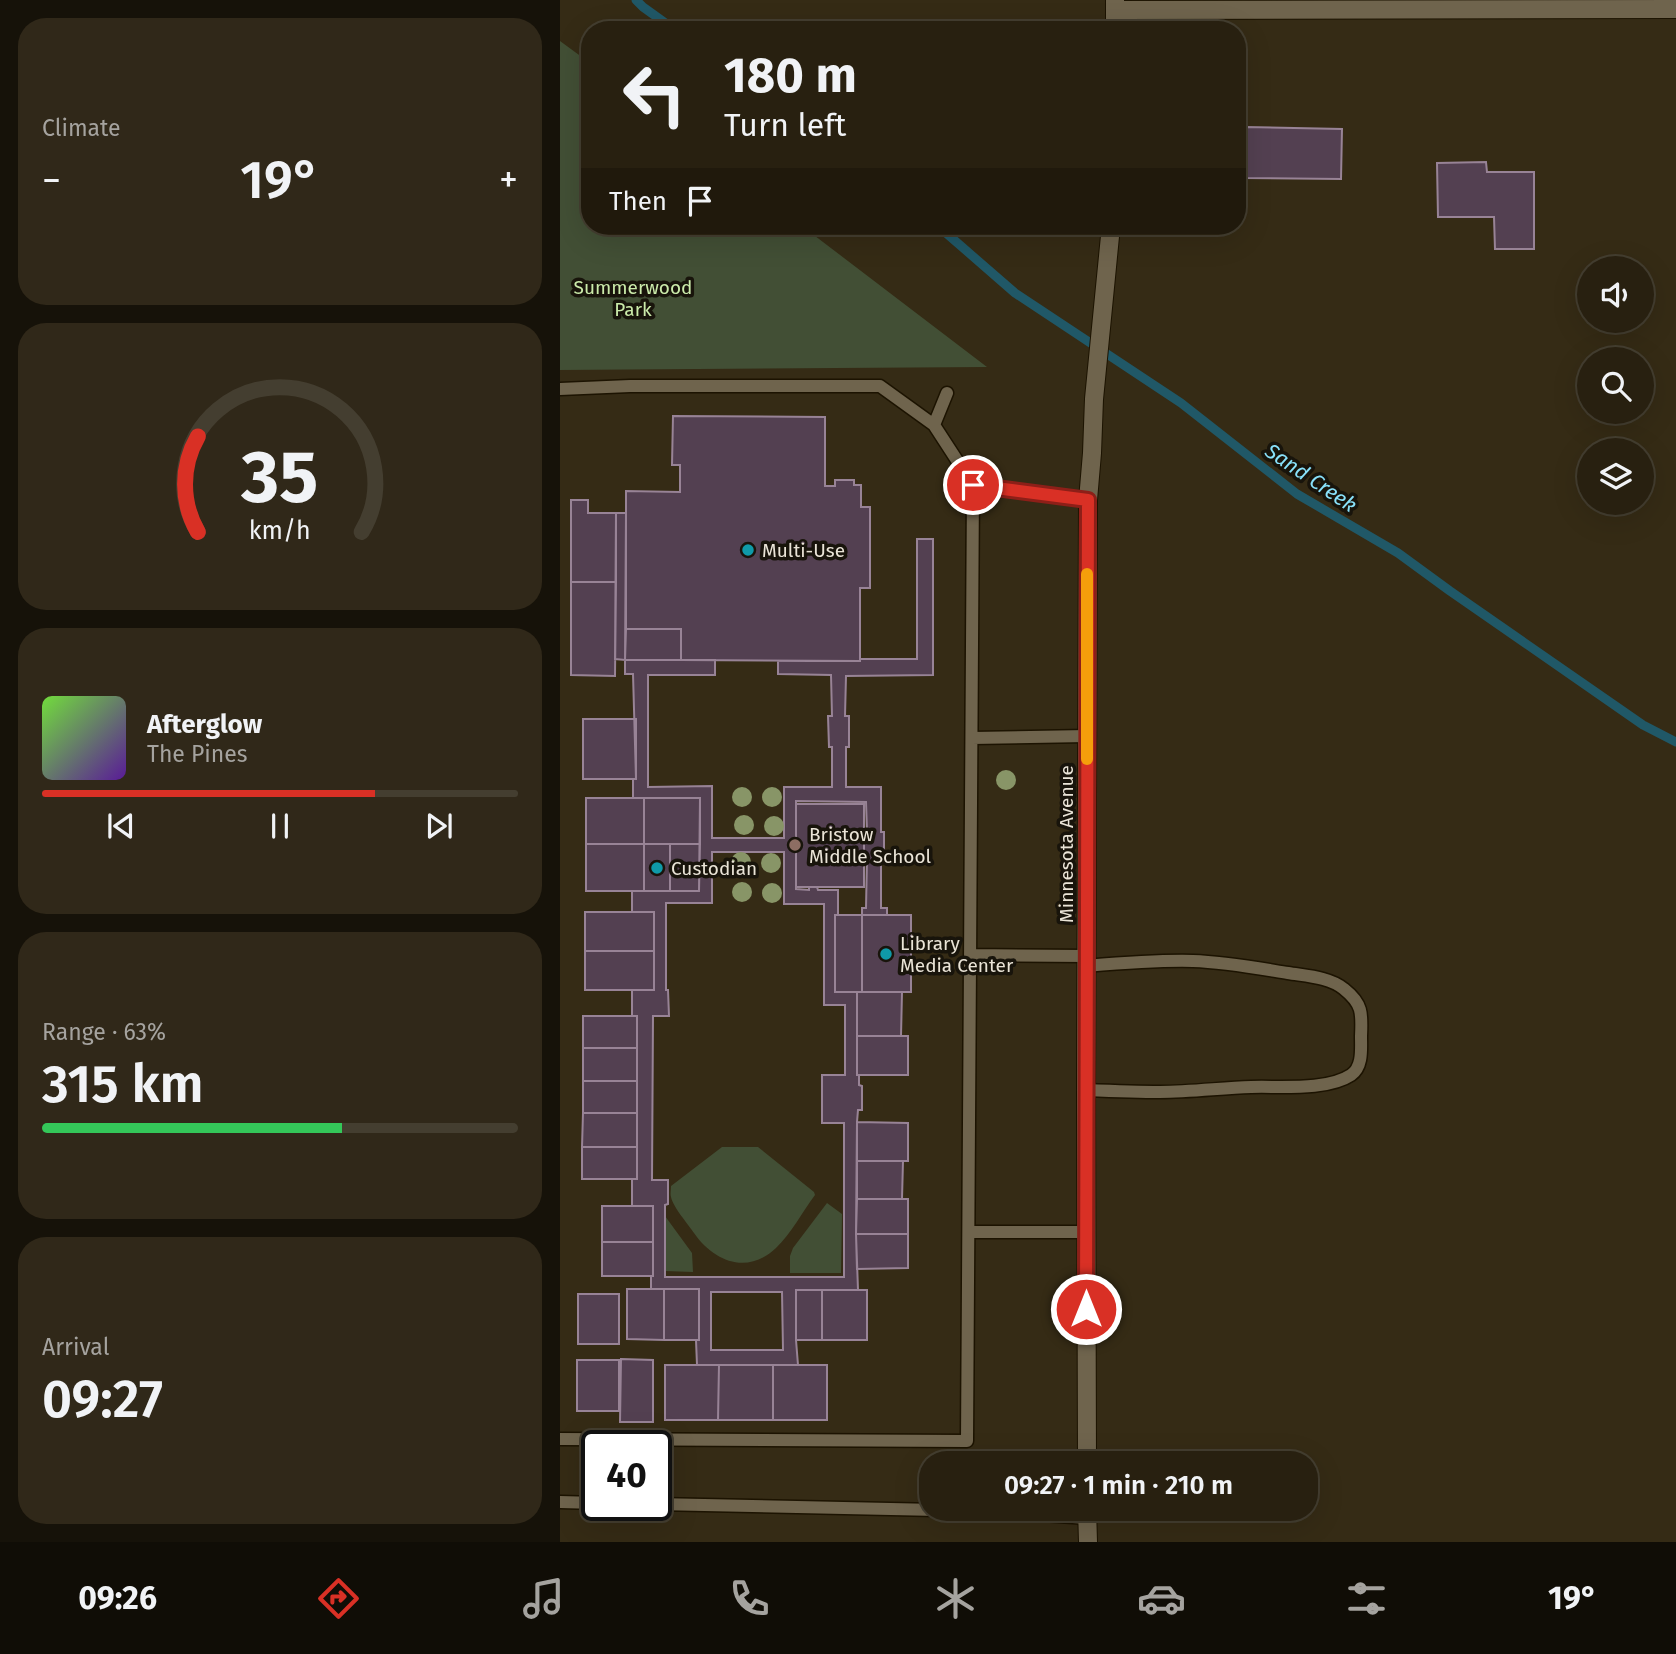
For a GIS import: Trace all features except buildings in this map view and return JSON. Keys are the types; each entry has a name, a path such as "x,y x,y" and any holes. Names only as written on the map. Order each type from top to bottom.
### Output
{"street":[{"path":"1115,5 1676,9"},
{"name":"Minnesota Avenue","path":"1087,1451 1088,500 1094,399 1110,235"},
{"path":"1088,1521 1088,1542"}],"lane":[{"path":"560,389 630,386 880,386 934,425 973,485 967,1441 560,1439"},
{"path":"934,425 947,394"},
{"path":"973,485 1088,500"},
{"path":"972,738 1087,736"},
{"path":"970,955 1086,961 1195,961 1308,976 1331,981 1343,988 1355,1000 1362,1014 1359,1067 1352,1075 1339,1080 1312,1086 1162,1092 1086,1090"},
{"path":"969,1232 1086,1232"},
{"path":"560,1502 581,1503"},
{"path":"672,1504 919,1510"}],"green space":[{"name":"Summerwood Park","path":"560,41 581,56 581,235 814,235 987,367 560,370"},
{"path":"722,1147 758,1147 815,1195 776,1248 754,1261 732,1262 711,1251 694,1233 672,1201 671,1186"},
{"path":"827,1203 842,1214 841,1273 790,1273 793,1248"},
{"path":"665,1216 692,1253 693,1272 665,1271"}],"waterway":[{"name":"Sand Creek","path":"636,0 662,21"},
{"name":"Sand Creek","path":"948,235 1015,293 1181,403 1297,494 1398,553 1643,725 1676,742"}],"slow traffic":[{"path":"1087,574 1087,759"}],"place":[{"name":"Multi-Use","path":"748,550"},
{"name":"Bristow Middle School","path":"795,845"},
{"name":"Custodian","path":"657,868"},
{"name":"Library Media Center","path":"886,954"}],"route":[{"path":"973,485 1088,500 1086,1309"}]}
